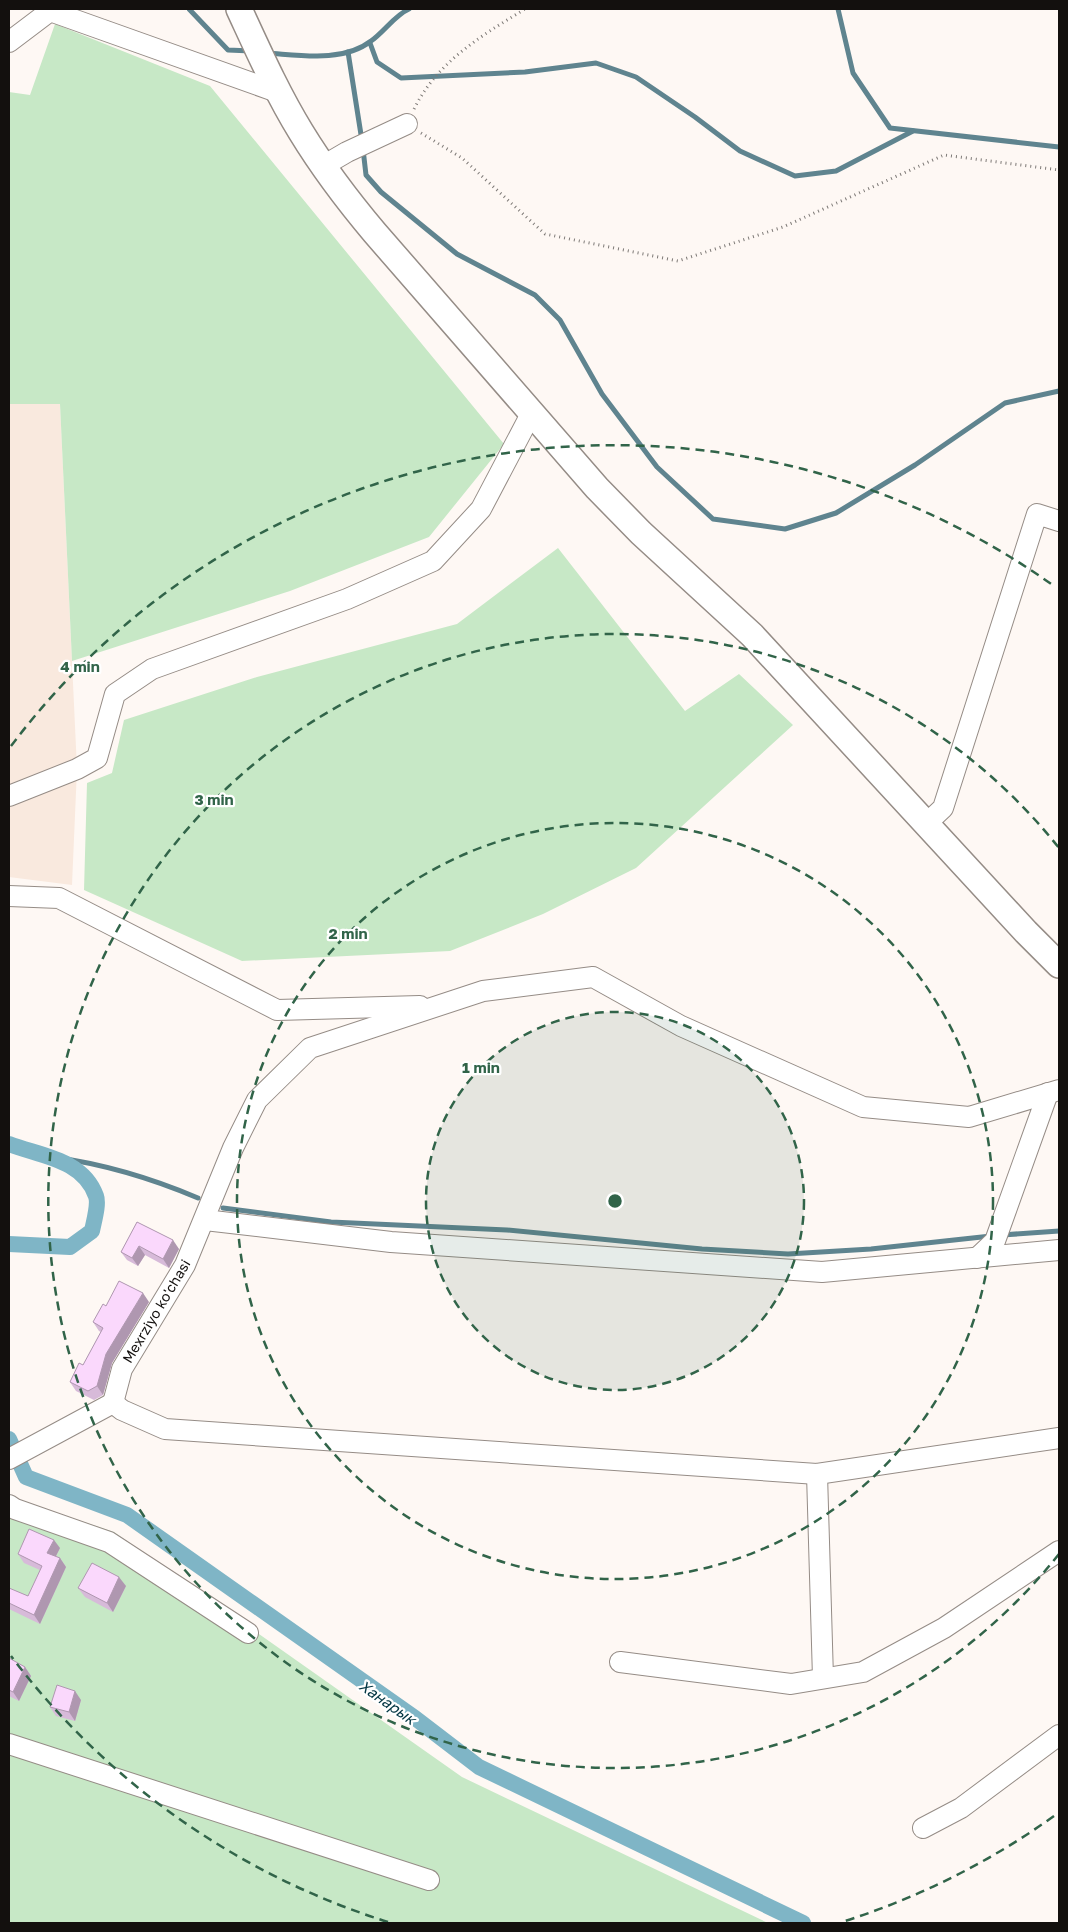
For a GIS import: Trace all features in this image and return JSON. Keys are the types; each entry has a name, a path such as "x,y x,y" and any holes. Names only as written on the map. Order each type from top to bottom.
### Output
{"main road":[{"path":"239,9 280,93 323,166 375,233 597,488 752,636 1026,932 1059,965"}],"street":[{"path":"9,42 50,10 280,93"},
{"path":"323,166 346,152 401,127"},
{"path":"9,796 78,770 97,758 115,694 152,669 347,599 433,561 481,509 532,412"},
{"path":"926,824 943,808 1037,514 1059,521"},
{"path":"9,896 59,898 277,1010 444,1006"},
{"name":"Mexrziyo ko'chasi","path":"113,1403 122,1369 185,1265 233,1148 257,1100 310,1048 444,1006 483,991 593,977 681,1026 863,1107 968,1117 1054,1092"},
{"path":"977,1258 998,1233 1054,1092"},
{"path":"205,1220 391,1242 822,1272 1059,1250"},
{"path":"9,1459 26,1448 113,1403 122,1410 165,1430 816,1474 1059,1438"},
{"path":"816,1474 823,1678"},
{"path":"9,1504 15,1509 109,1542 248,1633"},
{"path":"620,1662 791,1684 863,1672 928,1637 1059,1551"},
{"path":"923,1828 961,1808 1059,1736"},
{"path":"9,1744 429,1880"}],"path":[{"path":"525,9 466,46 423,91 401,127 462,158 545,234 678,261 783,227 944,155 1059,170"}],"shaded area":[{"path":"9,404 60,404 77,769 72,885 9,877"}],"green space":[{"path":"55,24 210,86 504,444 429,537 290,591 72,661 60,404 9,404 9,92 30,95"},
{"path":"558,548 685,711 739,674 793,725 636,868 543,914 450,951 242,961 84,890 87,783 112,773 124,720 257,677 457,624"},
{"path":"9,1492 12,1498 114,1532 462,1777 768,1923 9,1923"}],"building":[{"path":"137,1222 173,1240 163,1259 139,1246 132,1258 121,1252"},
{"path":"119,1281 143,1293 106,1354 97,1386 88,1391 70,1382 79,1363 83,1365 103,1328 93,1322 103,1304 106,1306"},
{"path":"29,1529 54,1540 47,1553 60,1558 34,1615 9,1603 9,1588 28,1596 42,1566 18,1554"},
{"path":"92,1563 119,1577 107,1603 78,1588"},
{"path":"9,1658 25,1667 13,1692 9,1690"},
{"path":"57,1685 75,1691 69,1712 50,1707"}],"waterway":[{"path":"189,9 228,50 251,51"},
{"path":"267,53 320,56 334,55 360,48 371,41 399,15 409,9"},
{"path":"838,9 853,73 890,128 1059,147"},
{"path":"370,43 377,62 401,78 525,72 596,63 636,77 695,117 740,151 795,176 836,171 913,131"},
{"path":"348,52 362,141"},
{"path":"363,149 366,175 381,192 457,254 535,295 560,320 602,394 657,467 713,519 785,529 836,513 915,465 1005,403 1059,391"},
{"name":"Ханарык","path":"9,1144 71,1166 90,1184 97,1203 92,1231 70,1247 9,1244"},
{"path":"53,1157 127,1173 163,1184 198,1198"},
{"path":"223,1208 331,1222 507,1230 702,1249 788,1254 871,1249 991,1236"},
{"path":"1002,1235 1059,1231"},
{"name":"Ханарык","path":"9,1439 26,1477 127,1515 415,1718 479,1767 803,1923"}]}
